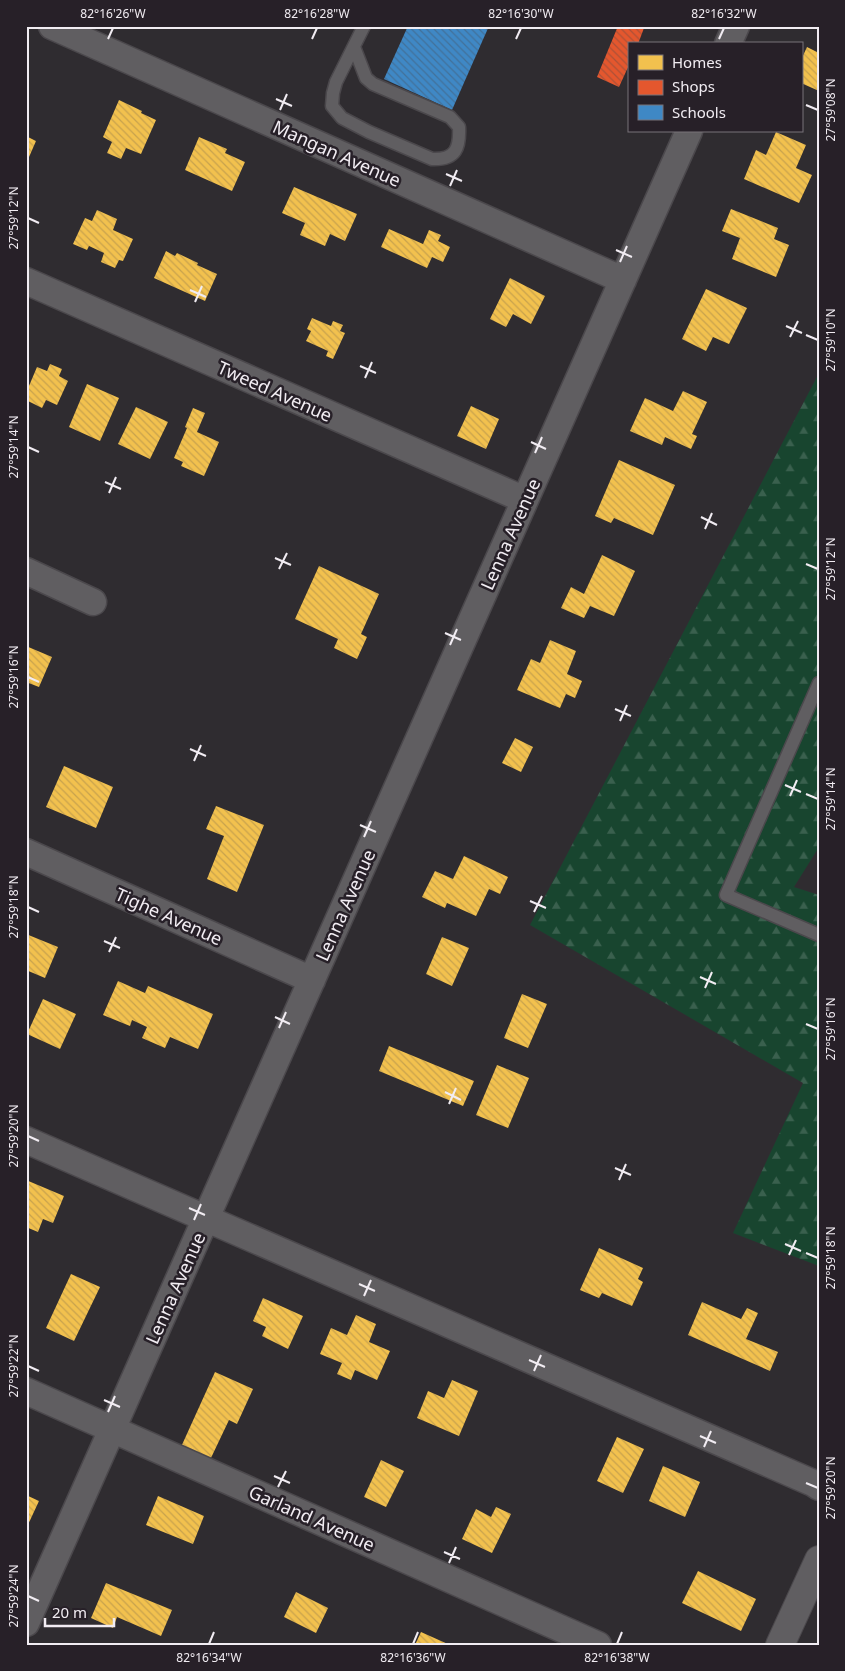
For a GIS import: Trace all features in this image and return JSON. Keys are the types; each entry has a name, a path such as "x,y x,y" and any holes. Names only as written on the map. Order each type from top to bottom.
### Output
{"street":[{"name":"Mangan Avenue","path":"52,26 623,280"},
{"path":"729,42 736,26"},
{"name":"Lenna Avenue","path":"26,1623 689,132"},
{"name":"Tweed Avenue","path":"26,281 525,500"},
{"path":"26,571 93,602"},
{"name":"Tighe Avenue","path":"26,852 312,980"},
{"path":"26,1140 814,1483 819,1487"},
{"name":"Garland Avenue","path":"26,1392 598,1645"},
{"path":"780,1645 819,1560"}],"lane":[{"path":"354,47 366,78 373,84 450,117 459,127 460,139 458,148 450,156 432,159 369,132 342,118 332,106 336,82 364,26"},
{"path":"819,683 726,895 819,935"}],"green space":[{"path":"819,373 819,847 794,887 819,895 819,1266 733,1233 803,1083 530,925"}],"building: Homes":[{"path":"807,47 819,53 819,91 802,83 802,58"},
{"path":"119,100 156,120 141,154 126,148 121,159 107,153 112,142 103,137"},
{"path":"776,132 806,145 796,168 812,175 799,203 744,179 756,150 766,155"},
{"path":"26,136 36,141 26,164"},
{"path":"199,137 227,149 225,153 245,162 232,191 185,170"},
{"path":"294,187 357,214 345,241 330,234 325,246 300,235 305,223 282,213"},
{"path":"731,209 778,228 774,239 789,245 776,277 732,259 740,238 722,231"},
{"path":"97,210 117,219 113,230 133,239 123,261 119,260 115,268 101,262 104,253 89,246 87,250 73,244 85,218 92,221"},
{"path":"389,229 423,244 429,230 441,235 438,241 450,247 443,262 432,257 427,268 381,247"},
{"path":"166,251 175,256 177,253 217,274 205,301 154,278"},
{"path":"510,278 545,296 531,324 513,314 506,327 490,319"},
{"path":"706,289 747,308 729,344 713,337 706,351 682,339"},
{"path":"312,318 331,326 333,321 343,325 340,331 345,333 333,359 326,356 328,351 306,341 311,331 307,329"},
{"path":"50,364 62,369 59,376 68,381 57,405 46,400 42,408 26,400 26,393 37,367 47,371"},
{"path":"87,384 119,398 100,441 69,427"},
{"path":"683,391 707,402 692,434 697,436 691,449 665,437 662,445 630,431 645,398 673,411"},
{"path":"471,406 499,419 486,449 457,436"},
{"path":"136,407 168,422 150,459 118,444"},
{"path":"193,408 205,413 197,432 219,442 204,476 181,466 183,462 174,458"},
{"path":"619,460 675,485 653,535 614,518 611,523 595,516"},
{"path":"602,555 635,571 614,616 590,606 584,618 561,608 571,587 584,594"},
{"path":"319,566 379,594 361,634 367,637 357,659 334,648 338,639 295,619"},
{"path":"550,640 576,651 567,674 582,681 575,698 566,694 560,708 517,690 531,659 540,663"},
{"path":"26,646 52,657 39,687 26,682"},
{"path":"515,738 533,747 521,772 502,763"},
{"path":"64,766 113,787 96,828 46,807"},
{"path":"216,806 264,825 237,892 207,879 224,836 206,829"},
{"path":"464,856 508,877 500,894 489,889 476,916 447,903 445,908 422,897 435,871 453,879"},
{"path":"26,934 58,947 45,978 26,970"},
{"path":"442,937 469,948 452,986 426,974"},
{"path":"118,981 145,993 148,986 213,1014 198,1049 170,1037 165,1048 142,1038 147,1027 132,1020 130,1026 103,1015"},
{"path":"522,994 547,1004 528,1048 504,1038"},
{"path":"43,999 76,1014 60,1049 27,1034"},
{"path":"389,1046 474,1081 463,1106 379,1071"},
{"path":"497,1065 529,1078 508,1128 476,1115"},
{"path":"26,1180 64,1196 53,1223 43,1219 38,1232 26,1227"},
{"path":"599,1248 643,1268 638,1279 643,1282 632,1306 602,1293 599,1298 580,1290"},
{"path":"71,1274 100,1287 74,1341 46,1328"},
{"path":"263,1298 303,1316 288,1349 262,1336 266,1327 253,1321"},
{"path":"702,1302 741,1319 747,1308 758,1313 746,1339 778,1352 770,1371 688,1335"},
{"path":"356,1315 376,1324 369,1342 390,1351 377,1380 355,1370 351,1380 337,1374 342,1363 320,1354 331,1328 347,1335"},
{"path":"215,1372 253,1389 237,1424 229,1420 210,1460 181,1447"},
{"path":"452,1380 478,1391 459,1436 417,1418 428,1391 444,1398"},
{"path":"617,1437 644,1449 623,1493 597,1481"},
{"path":"381,1460 404,1471 386,1507 364,1497"},
{"path":"663,1466 700,1482 685,1517 649,1501"},
{"path":"26,1495 39,1501 26,1529"},
{"path":"158,1496 204,1516 193,1544 146,1525"},
{"path":"496,1507 511,1514 492,1553 462,1539 476,1509 491,1517"},
{"path":"698,1571 756,1599 741,1631 682,1603"},
{"path":"106,1583 172,1610 161,1636 117,1617 113,1628 91,1618"},
{"path":"296,1592 328,1608 316,1633 284,1617"},
{"path":"421,1632 450,1645 415,1645"}],"building: Shops":[{"path":"618,26 640,26 644,28 639,42 628,42 628,67 619,87 597,77"}],"building: Schools":[{"path":"408,26 489,26 452,110 384,79"}]}
